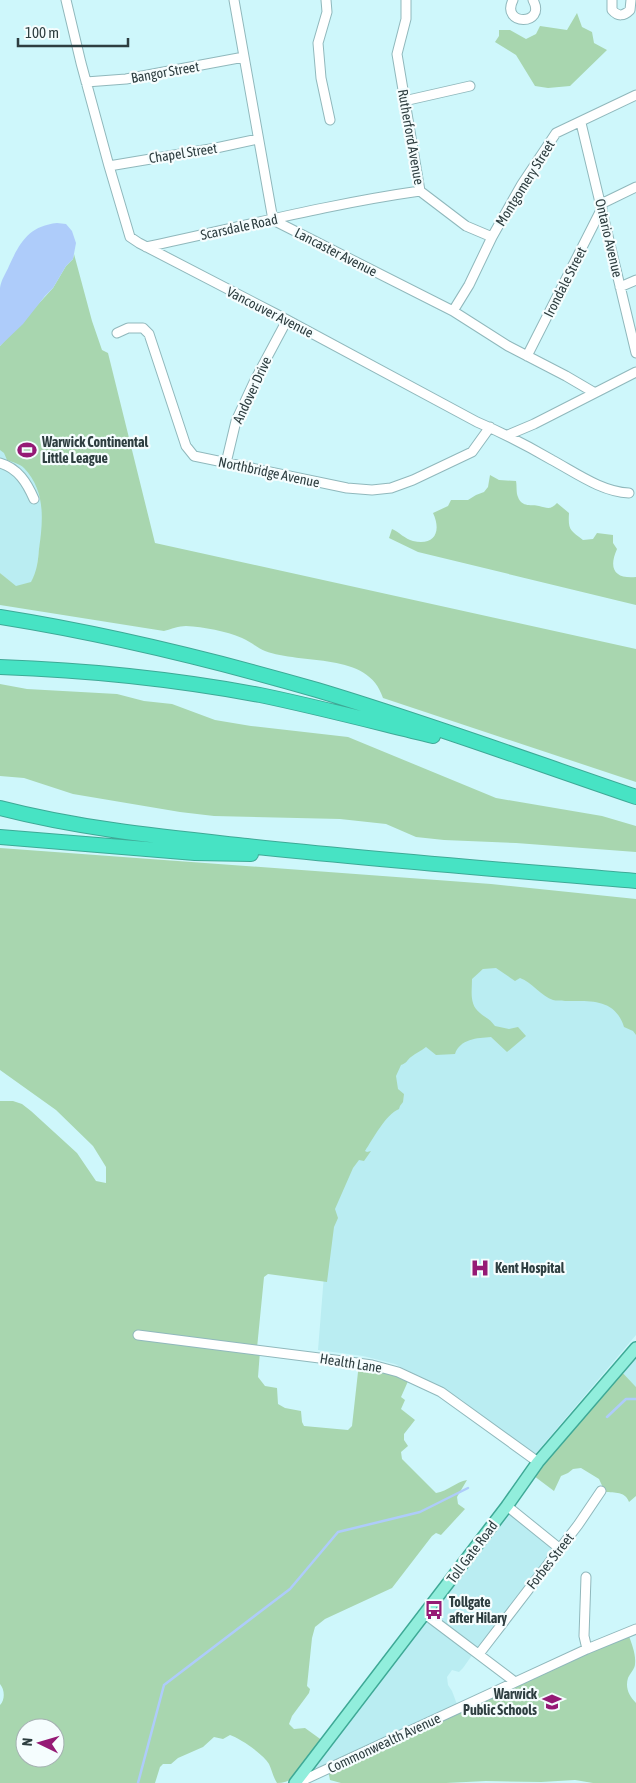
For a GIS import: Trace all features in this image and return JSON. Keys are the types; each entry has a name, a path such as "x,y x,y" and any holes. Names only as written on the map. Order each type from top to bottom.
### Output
{"highway":[{"path":"0,617 108,637 239,669 342,698 636,797"},
{"path":"0,667 69,670 122,675 233,691 320,709 519,757"},
{"path":"0,808 27,815 105,829 332,855 636,881"},
{"path":"0,837 195,853 332,855"}],"main road":[{"name":"Toll Gate Road","path":"296,1783 507,1506 538,1462 636,1348"}],"street":[{"name":"Vancouver Avenue","path":"66,0 108,166 130,237 477,422 508,435 584,478 618,493 629,494"},
{"path":"234,0 273,220"},
{"path":"326,0 327,12 318,43 321,78 330,120"},
{"name":"Rutherford Avenue","path":"406,0 406,19 397,54 420,192 466,226 492,237"},
{"path":"513,0 511,7 513,15 520,20 528,19 534,14 536,6 533,0"},
{"path":"612,0 612,10 619,15 624,15 630,10 631,0"},
{"name":"Bangor Street","path":"86,82 126,79 244,57"},
{"path":"404,101 470,86"},
{"name":"Montgomery Street","path":"453,311 469,285 492,237 522,184 556,133 636,96"},
{"name":"Ontario Avenue","path":"581,123 636,353"},
{"name":"Chapel Street","path":"108,166 258,140"},
{"path":"601,206 636,187"},
{"name":"Scarsdale Road","path":"146,247 339,204 420,192"},
{"name":"Irondale Street","path":"527,356 601,206"},
{"name":"Lancaster Avenue","path":"273,220 453,311 508,346 595,393"},
{"path":"620,287 636,280"},
{"name":"Andover Drive","path":"226,463 236,421 255,380 287,320"},
{"name":"Northbridge Avenue","path":"117,333 128,328 143,328 149,334 186,446 194,456 347,488 372,490 391,488 447,466 472,452 490,427"},
{"path":"508,435 534,424 636,372"},
{"path":"0,463 6,464 18,472 27,484 34,499"},
{"name":"Health Lane","path":"138,1335 372,1365 398,1372 441,1392 538,1462"},
{"name":"Forbes Street","path":"479,1654 601,1491"},
{"path":"507,1506 559,1548"},
{"path":"586,1577 584,1636 587,1648"},
{"path":"425,1614 515,1682"},
{"name":"Commonwealth Avenue","path":"296,1783 587,1648 636,1629"}],"shaded area":[{"path":"57,223 66,224 72,231 76,243 73,259 66,266 53,288 23,324 0,346 1,282 17,250 27,237 39,228"},
{"path":"0,444 28,469 37,485 43,509 43,523 36,573 31,583 16,587 0,573"},
{"name":"Kent Hospital","path":"497,959 615,996 636,1021 636,1335 532,1458 462,1400 395,1364 363,1356 318,1350 330,1200 368,1102 467,981"},
{"path":"636,1350 636,1387 620,1370"},
{"path":"508,1508 562,1553 514,1612 475,1651 463,1668 459,1672 452,1670 447,1677 448,1685 458,1707 307,1773"}],"green space":[{"path":"577,13 582,27 592,32 594,43 607,50 570,86 548,88 535,86 516,55 495,42 499,36 499,30 510,30 526,39 536,34 540,26 567,30"},
{"path":"74,254 92,321 102,350 108,353 155,543 636,649 636,782 383,698 375,683 364,673 349,666 265,651 245,639 207,628 183,626 164,631 0,605 0,573 16,586 31,582 33,578 38,562 42,517 39,496 31,477 18,464 7,460 4,453 0,450 0,346 53,288 66,266 73,259"},
{"path":"490,475 499,480 516,481 517,495 522,503 549,508 557,503 569,513 571,529 583,540 593,539 597,533 613,535 613,543 617,549 613,562 615,571 623,576 636,577 636,605 418,552 389,538 392,529 413,541 420,542 431,539 436,532 437,526 433,513 448,506 451,500 468,500 484,492 488,487"},
{"path":"0,684 27,689 117,694 144,701 172,704 215,720 348,737 496,798 602,816 636,826 636,852 416,837 386,824 340,819 214,816 180,812 73,794 24,778 0,776"},
{"path":"0,848 491,884 636,899 636,1035 633,1031 624,1027 620,1018 608,1006 584,1001 553,1000 520,978 515,981 496,968 483,969 472,979 472,997 476,1010 495,1026 509,1029 518,1027 526,1036 507,1052 491,1037 465,1042 457,1049 455,1054 436,1055 426,1047 401,1065 396,1076 398,1089 404,1094 403,1102 399,1109 389,1116 376,1134 365,1151 371,1151 364,1161 359,1160 353,1168 335,1209 338,1218 334,1227 327,1282 268,1274 264,1277 257,1348 260,1351 258,1377 265,1386 277,1388 278,1404 285,1408 301,1411 304,1426 348,1430 352,1426 359,1363 409,1379 401,1397 405,1400 401,1409 415,1420 404,1434 404,1440 408,1446 401,1452 402,1459 436,1493 467,1480 457,1497 458,1504 465,1509 441,1535 436,1533 432,1536 392,1588 325,1619 315,1627 307,1686 310,1689 309,1693 292,1716 289,1724 294,1729 305,1728 323,1741 304,1768 292,1779 285,1782 277,1783 269,1764 262,1756 245,1743 230,1735 223,1739 214,1737 203,1747 178,1758 171,1764 163,1764 160,1767 155,1783 0,1783 0,1705 4,1695 0,1684 0,1101 13,1101 22,1104 77,1153 96,1181 106,1183 106,1167 93,1146 56,1110 0,1070"},
{"path":"620,1370 636,1387 636,1496 629,1502 622,1494 605,1492 599,1479 581,1468 573,1469 561,1476 554,1491 534,1476"},
{"name":"Warwick Public Schools","path":"629,1636 635,1660 635,1666 628,1678 627,1688 636,1703 636,1783 593,1783 575,1780 541,1782 341,1783 330,1780 327,1765 511,1683"}],"waterway":[{"path":"607,1417 626,1399 636,1399"},
{"path":"138,1783 164,1685 290,1589 338,1532 420,1512 468,1488"}],"place":[{"name":"Warwick Continental Little League","path":"27,450"},
{"name":"Kent Hospital","path":"480,1268"},
{"name":"Tollgate after Hilary","path":"434,1610"},
{"name":"Warwick Public Schools","path":"552,1702"}]}
